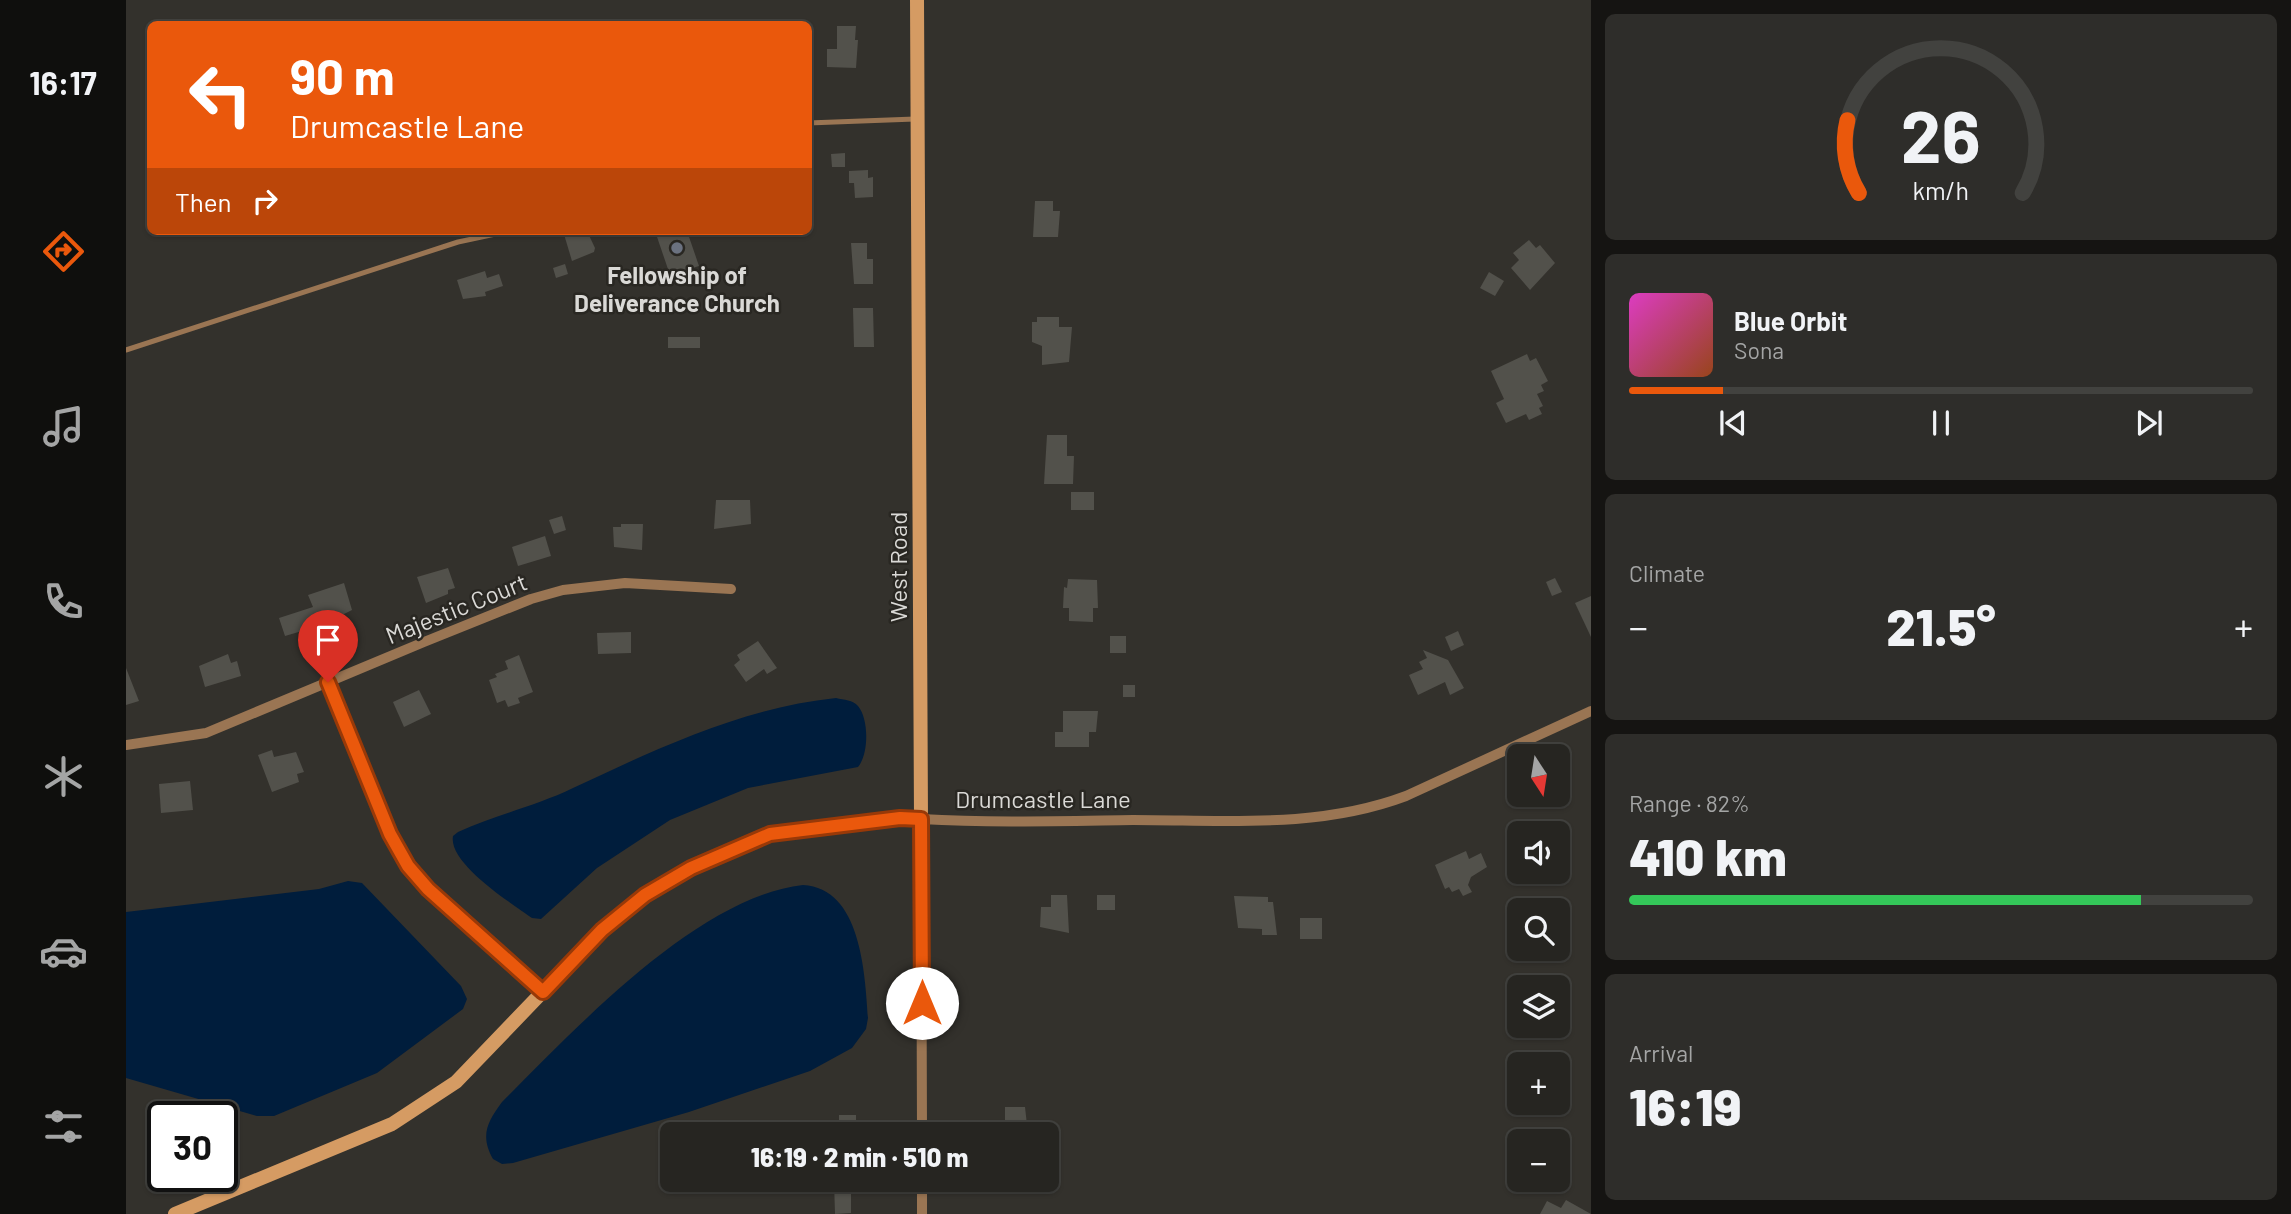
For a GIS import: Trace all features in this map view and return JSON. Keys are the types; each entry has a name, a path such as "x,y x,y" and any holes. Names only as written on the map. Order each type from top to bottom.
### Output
{"street":[{"name":"West Road","path":"917,0 922,1122"},
{"name":"Majestic Court","path":"126,745 206,733 531,599 563,590 625,583 731,589"},
{"path":"328,682 390,834 408,866 428,889 543,992"},
{"name":"Drumcastle Lane","path":"176,1214 263,1180 404,1117 456,1082 602,930 645,895 691,868 770,834 900,818 1206,821 1332,817 1377,807 1406,796 1591,711"},
{"path":"922,1192 922,1214"}],"lane":[{"path":"812,123 918,119"},
{"path":"126,351 458,242 491,235"}],"water":[{"path":"836,698 856,704 862,712 866,745 858,767 748,788 670,820 597,868 541,919 532,918 496,893 470,870 454,847 453,836 458,832 559,794 701,732 767,711"},
{"path":"348,881 362,883 461,986 467,999 463,1009 377,1073 274,1116 257,1116 238,1110 238,1101 205,1101 126,1078 126,912 319,889"},
{"path":"803,885 822,890 837,901 856,936 865,979 868,1018 866,1029 852,1048 810,1071 689,1112 513,1163 502,1164 493,1159 486,1136 489,1123 497,1109 602,1004 681,939 722,914 763,895"}],"building":[{"path":"837,26 856,26 856,68 827,67 827,49 837,49"},
{"path":"845,153 845,167 832,167 831,154"},
{"path":"868,170 868,178 873,177 873,197 855,198 854,183 849,183 849,171"},
{"path":"1035,201 1053,201 1053,211 1060,211 1058,237 1033,237"},
{"path":"564,235 589,235 595,248 594,252 572,261"},
{"name":"Fellowship of Deliverance Church","path":"656,235 688,235 699,266 670,275"},
{"path":"1529,240 1536,248 1540,245 1555,263 1530,290 1511,268 1519,260 1513,253"},
{"path":"851,243 867,243 867,259 873,259 873,284 854,284"},
{"path":"565,264 568,274 556,278 553,268"},
{"path":"485,271 487,278 499,274 503,286 485,292 486,296 463,299 457,280"},
{"path":"1489,272 1504,281 1495,296 1480,288"},
{"path":"853,308 873,308 874,347 854,347"},
{"path":"1037,317 1059,317 1059,327 1072,327 1069,362 1042,365 1042,346 1032,342 1032,322 1037,322"},
{"path":"668,337 700,337 700,348 668,348"},
{"path":"1527,354 1530,361 1536,358 1548,381 1541,385 1544,391 1537,394 1543,406 1539,408 1542,414 1529,420 1526,414 1506,423 1496,403 1504,399 1491,371"},
{"path":"1047,435 1067,435 1067,456 1074,456 1073,484 1044,484"},
{"path":"1071,492 1094,492 1094,510 1071,510"},
{"path":"716,500 750,500 751,524 714,529"},
{"path":"562,516 566,530 554,534 549,520"},
{"path":"621,524 643,524 642,550 614,547 613,527 621,527"},
{"path":"545,536 551,556 518,566 512,547"},
{"path":"448,568 455,588 448,590 448,594 426,603 417,577"},
{"path":"1555,578 1562,592 1552,596 1546,582"},
{"path":"1068,579 1097,580 1098,608 1093,608 1093,622 1069,621 1069,608 1063,608 1064,587 1067,588"},
{"path":"344,583 352,610 332,620 335,628 321,632 319,626 285,636 279,618 313,607 308,595"},
{"path":"1591,596 1591,637 1575,603"},
{"path":"1458,631 1464,645 1451,651 1445,637"},
{"path":"631,632 631,653 598,654 597,633"},
{"path":"1110,636 1126,636 1126,653 1110,653"},
{"path":"758,641 777,668 767,674 764,669 746,682 734,665 740,660 737,655"},
{"path":"1423,650 1448,660 1464,688 1450,695 1445,682 1418,695 1409,675 1423,669 1419,662 1427,658"},
{"path":"228,654 231,663 237,661 241,676 205,687 199,666"},
{"path":"519,655 533,692 518,698 520,703 508,707 505,700 497,703 489,680 497,677 495,674 508,669 505,661"},
{"path":"126,668 139,701 126,705"},
{"path":"1123,685 1135,685 1135,697 1123,697"},
{"path":"419,690 431,714 404,727 393,702"},
{"path":"1063,711 1098,711 1096,732 1089,732 1089,747 1055,747 1055,732 1063,732"},
{"path":"272,750 274,757 296,752 304,772 297,774 299,782 272,792 258,755"},
{"path":"190,781 193,810 161,813 159,784"},
{"path":"1466,851 1469,859 1481,853 1487,867 1471,877 1468,885 1472,892 1463,896 1459,889 1452,892 1449,887 1445,889 1435,865"},
{"path":"1051,895 1067,895 1069,933 1040,927 1041,907 1051,907"},
{"path":"1097,895 1115,895 1115,910 1097,910"},
{"path":"1234,896 1268,897 1268,902 1273,902 1277,935 1262,935 1262,929 1238,928"},
{"path":"1300,918 1322,918 1322,939 1300,939"},
{"path":"1005,1107 1025,1107 1027,1122 1005,1122"},
{"path":"839,1115 856,1115 856,1122 839,1122"},
{"path":"834,1192 851,1192 851,1213 835,1214"},
{"path":"1566,1200 1591,1214 1540,1214 1547,1201 1561,1208"}],"place":[{"name":"Fellowship of Deliverance Church","path":"677,248"}],"route":[{"path":"328,682 390,834 408,866 428,889 543,992 602,930 645,895 691,868 770,834 900,818 921,819 922,1003"}]}
